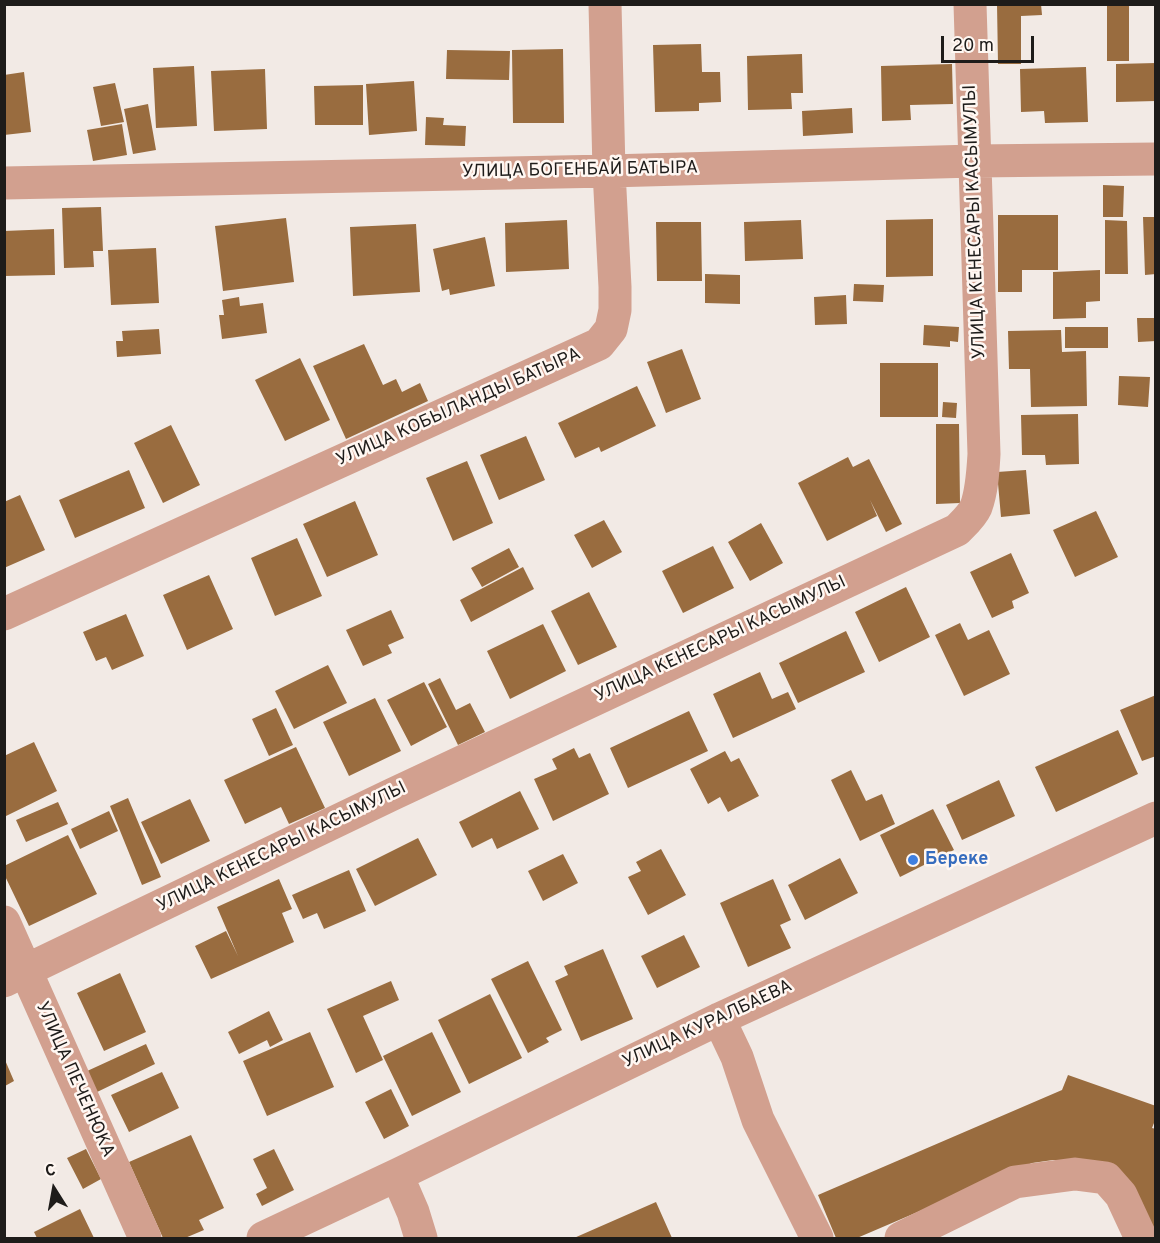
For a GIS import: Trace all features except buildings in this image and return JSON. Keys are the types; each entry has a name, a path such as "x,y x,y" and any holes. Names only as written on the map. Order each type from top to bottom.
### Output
{"street":[{"name":"УЛИЦА КОБЫЛАНДЫ БАТЫРА","path":"4,614 599,345 611,329 615,310 605,4"},
{"name":"УЛИЦА КЕНЕСАРЫ КАСЫМУЛЫ","path":"15,976 393,794 957,530 967,520 975,509 983,473 984,454 970,4"},
{"name":"УЛИЦА БОГЕНБАЙ БАТЫРА","path":"4,183 1155,159"},
{"name":"УЛИЦА КУРАЛБАЕВА","path":"263,1239 719,1019 1153,825"},
{"name":"УЛИЦА ПЕЧЕНЮКА","path":"4,922 15,976 145,1239"},
{"path":"719,1019 736,1057 758,1120 817,1239"},
{"path":"901,1239 1015,1182 1075,1174 1106,1178 1121,1195 1140,1239"},
{"path":"397,1175 413,1212 421,1239"}],"place":[{"name":"Береке","path":"913,860"}]}
